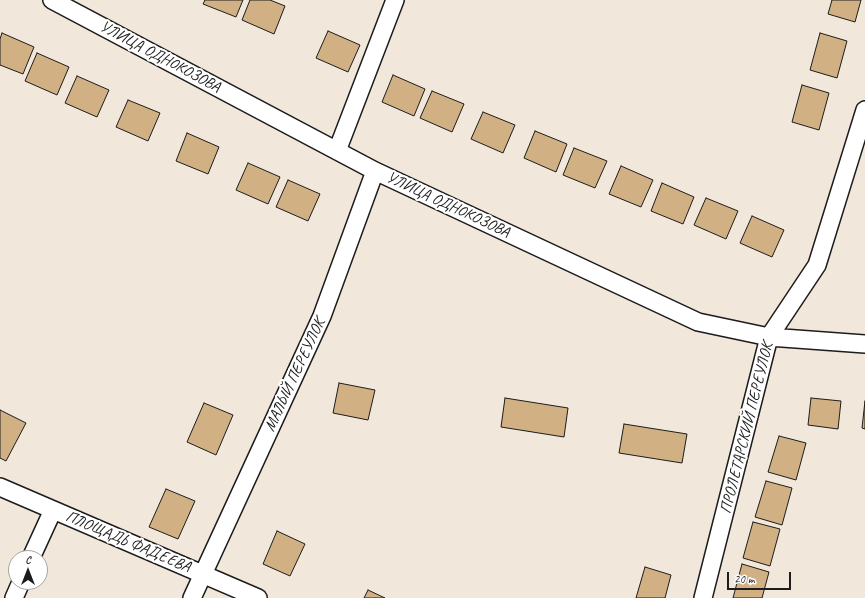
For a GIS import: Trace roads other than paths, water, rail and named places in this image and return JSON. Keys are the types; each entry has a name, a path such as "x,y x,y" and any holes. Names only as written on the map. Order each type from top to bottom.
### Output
{"street":[{"name":"УЛИЦА ОДНОКОЗОВА","path":"52,0 375,171 698,322 769,337 865,344"},
{"path":"337,151 395,0"},
{"name":"ПРОЛЕТАРСКИЙ ПЕРЕУЛОК","path":"703,598 769,337 817,265 865,110"},
{"name":"МАЛЫЙ ПЕРЕУЛОК","path":"192,598 322,316 375,171"},
{"name":"ПЛОЩАДЬ ФАДЕЕВА","path":"0,487 204,573"},
{"name":"ПЛОЩАДЬ ФАДЕЕВА","path":"36,550 53,510"},
{"path":"204,573 258,598"}]}
